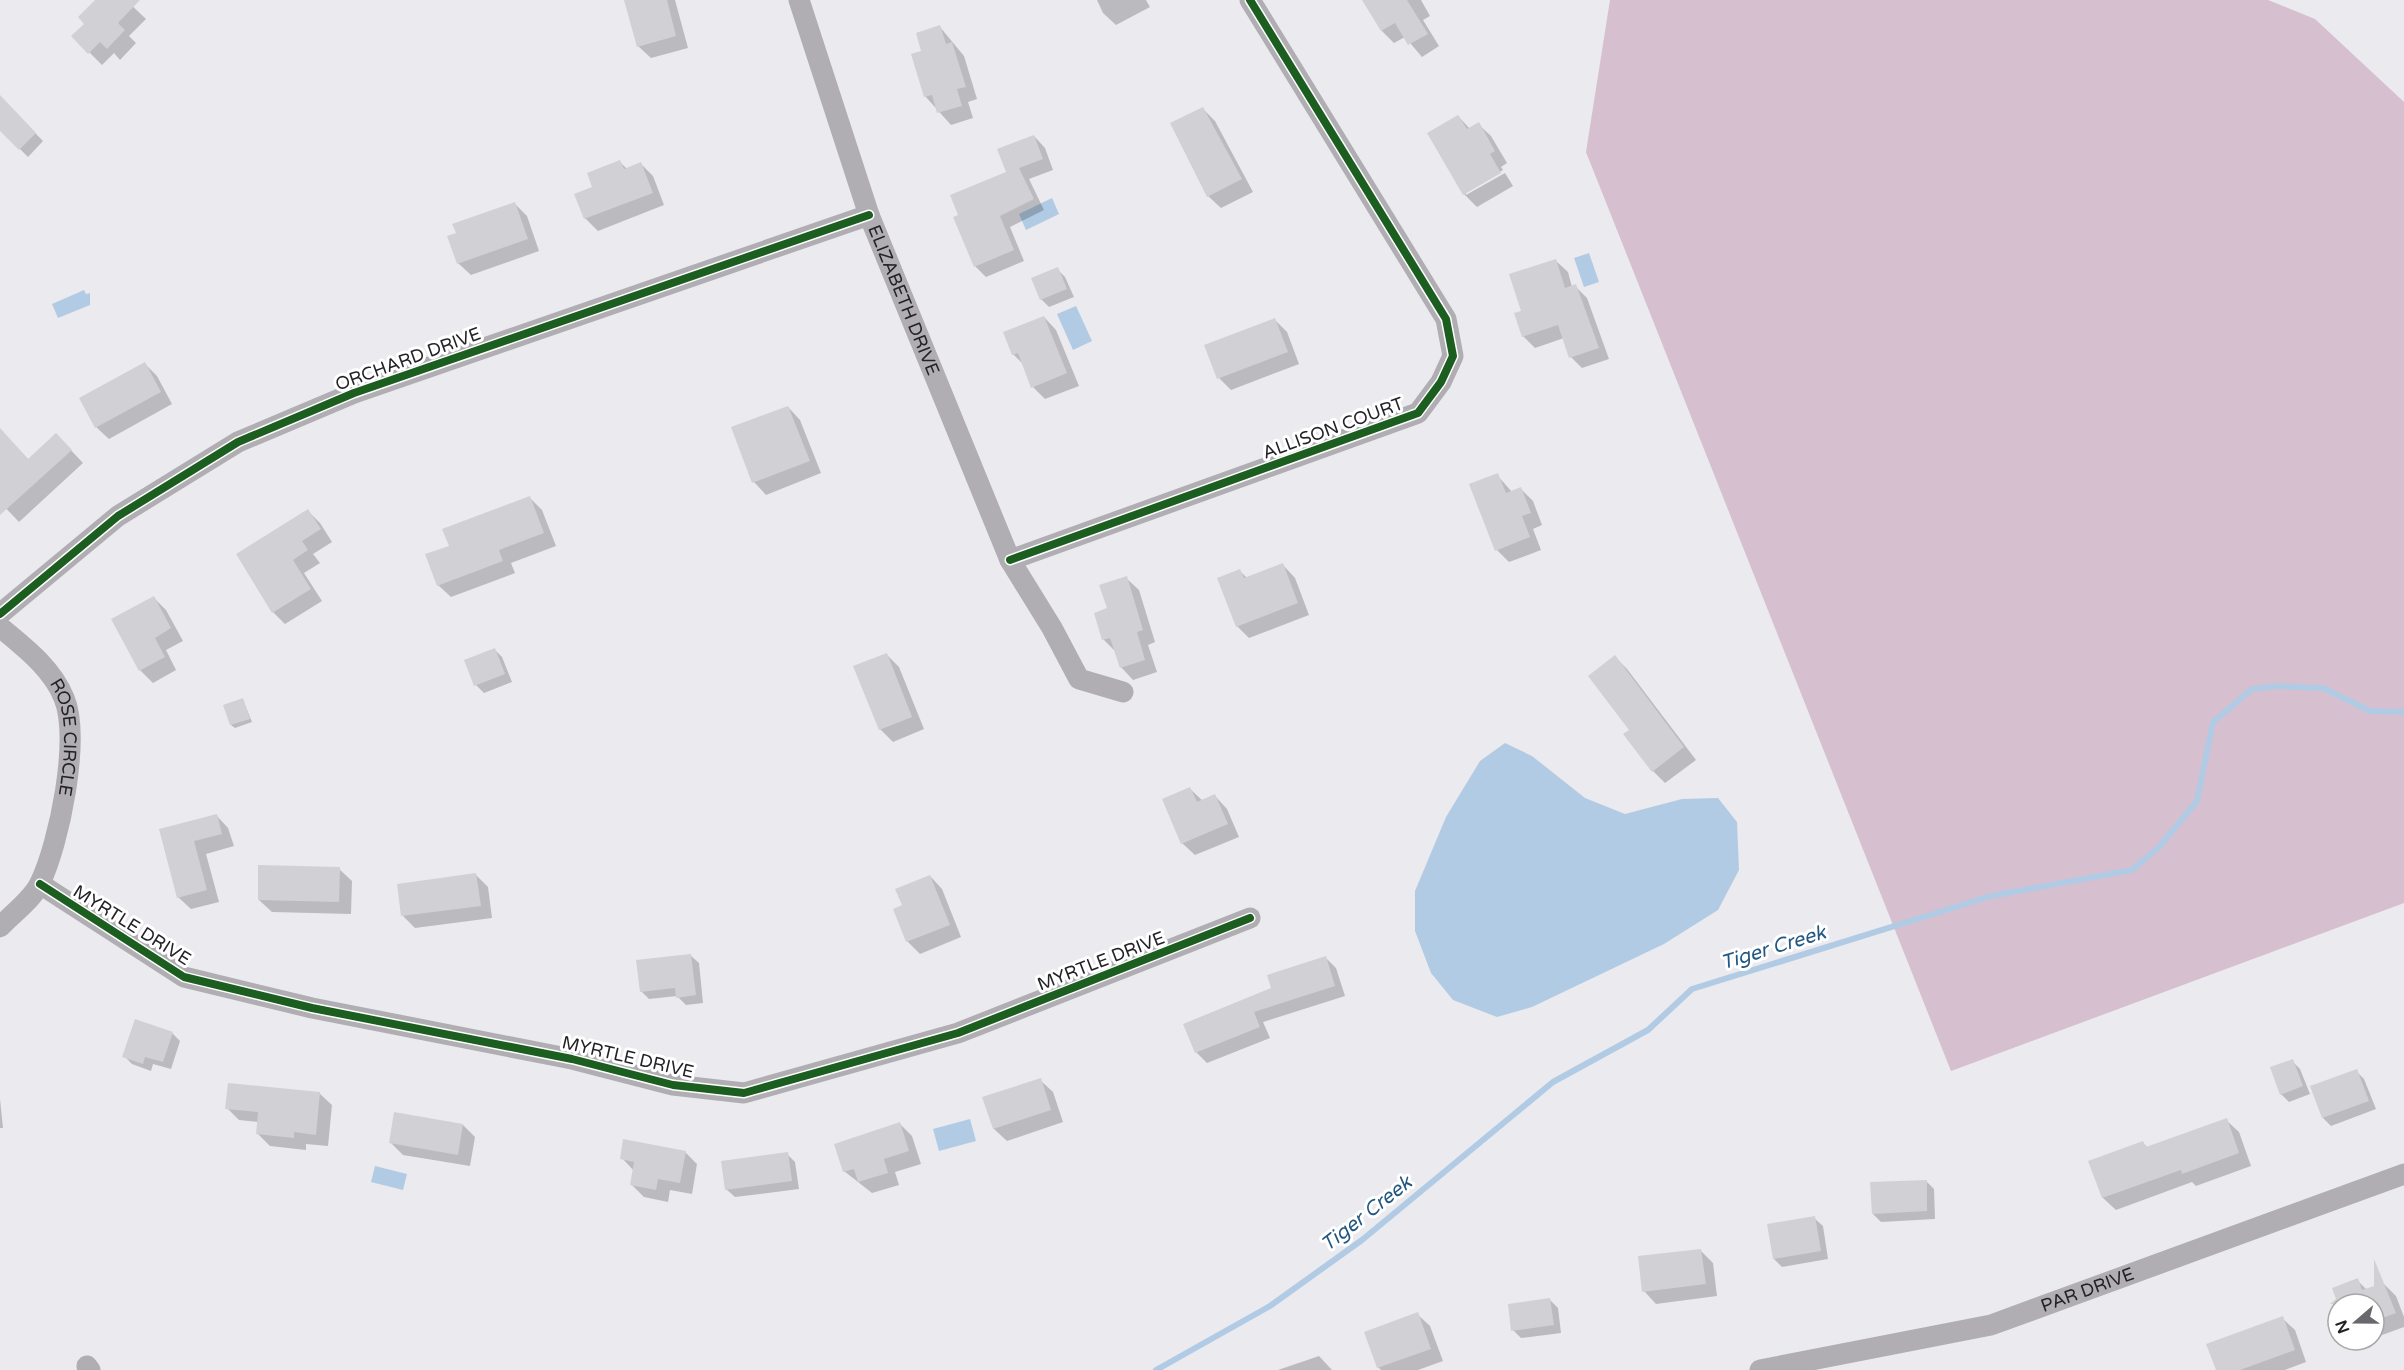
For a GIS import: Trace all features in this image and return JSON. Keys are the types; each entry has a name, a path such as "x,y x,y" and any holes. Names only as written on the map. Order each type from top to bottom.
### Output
{"street":[{"name":"ALLISON COURT","path":"1010,560 1418,413 1441,382 1453,356 1446,319 1250,0"},
{"name":"ELIZABETH DRIVE","path":"801,1 869,215 1010,560 1052,628 1079,679 1123,692"},
{"name":"ORCHARD DRIVE","path":"0,614 118,516 237,442 354,393 869,215"},
{"name":"ROSE CIRCLE","path":"0,627 38,658 64,698 71,733 65,803 40,884 0,927"},
{"name":"MYRTLE DRIVE","path":"40,884 184,977 312,1008 572,1059 673,1085 744,1093 958,1033 1250,918"},
{"name":"PAR DRIVE","path":"1760,1370 1990,1325 2404,1174"}],"shaded area":[{"path":"1610,0 2268,0 2315,19 2404,102 2404,903 1951,1071 1586,152"}],"water":[{"path":"1052,198 1059,214 1026,230 1019,214"},
{"path":"1589,253 1599,282 1584,287 1574,258"},
{"path":"84,290 86,294 90,293 90,305 58,318 52,304"},
{"path":"1076,306 1092,341 1073,350 1057,314"},
{"path":"1505,743 1532,756 1585,798 1625,814 1682,799 1718,798 1737,822 1739,870 1718,910 1664,944 1532,1007 1497,1017 1453,1000 1431,973 1415,931 1415,891 1446,817 1480,761"},
{"path":"970,1119 976,1141 939,1151 933,1129"},
{"path":"375,1166 407,1174 403,1190 371,1182"}],"building":[{"path":"95,0 140,0 118,23 125,30 107,49 100,42 88,54 71,36 84,24 78,17"},
{"path":"624,0 667,0 676,36 637,47"},
{"path":"1362,0 1407,0 1428,34 1408,45 1395,23 1381,31"},
{"path":"940,25 946,44 952,42 966,87 957,89 962,106 937,113 932,95 924,97 911,54 921,51 916,33"},
{"path":"0,95 36,133 19,150 0,131"},
{"path":"1203,107 1242,179 1207,197 1170,123"},
{"path":"1458,115 1467,129 1479,122 1495,151 1490,154 1501,173 1463,195 1427,133"},
{"path":"1034,135 1043,159 1019,168 1034,199 1000,216 1014,250 974,267 953,217 958,215 950,195 1006,172 997,149"},
{"path":"620,160 624,169 641,162 653,193 584,219 574,194 592,187 587,173"},
{"path":"515,202 528,239 457,264 447,236 456,233 452,224"},
{"path":"1556,259 1565,288 1576,284 1599,348 1569,358 1558,325 1522,337 1514,313 1521,311 1509,274"},
{"path":"1058,267 1067,289 1040,300 1031,278"},
{"path":"1044,316 1067,373 1031,388 1018,353 1012,355 1003,332"},
{"path":"1275,318 1288,352 1217,379 1204,345"},
{"path":"145,362 161,392 95,428 79,398"},
{"path":"788,406 810,461 752,483 731,427"},
{"path":"0,428 28,459 56,433 72,450 0,515"},
{"path":"1498,473 1506,493 1521,487 1531,513 1522,516 1530,537 1495,551 1469,484"},
{"path":"530,496 544,533 499,550 503,561 437,586 425,554 449,546 442,529"},
{"path":"308,509 321,529 302,541 308,550 293,560 311,589 272,613 236,554"},
{"path":"1283,563 1298,603 1236,627 1217,578 1240,569 1244,578"},
{"path":"1127,576 1143,630 1137,632 1145,660 1120,668 1110,638 1102,640 1094,613 1107,608 1099,585"},
{"path":"154,596 171,628 155,638 165,657 139,671 111,619"},
{"path":"495,648 505,674 474,686 464,660"},
{"path":"887,653 912,717 879,730 853,666"},
{"path":"1615,655 1684,747 1652,772 1623,734 1629,730 1588,676"},
{"path":"243,698 250,719 230,725 223,705"},
{"path":"1190,787 1197,802 1215,794 1228,824 1181,844 1162,799"},
{"path":"217,814 222,834 194,841 207,890 177,898 159,829"},
{"path":"258,865 340,867 339,902 258,900"},
{"path":"476,873 481,906 401,916 397,884"},
{"path":"930,875 950,925 906,942 893,909 902,905 895,889"},
{"path":"691,954 696,995 676,998 675,988 640,992 636,960"},
{"path":"1326,956 1335,986 1254,1012 1260,1027 1195,1053 1183,1024 1271,988 1267,975"},
{"path":"135,1019 173,1032 163,1062 145,1057 143,1064 122,1057"},
{"path":"2293,1059 2303,1086 2280,1095 2270,1067"},
{"path":"2357,1069 2369,1101 2322,1118 2310,1086"},
{"path":"1041,1078 1051,1110 993,1129 982,1097"},
{"path":"228,1083 320,1092 316,1135 294,1132 294,1138 256,1134 258,1112 225,1109"},
{"path":"394,1112 463,1124 458,1155 389,1143"},
{"path":"2227,1118 2239,1153 2182,1174 2181,1170 2102,1198 2088,1161 2143,1141 2146,1147"},
{"path":"900,1122 909,1151 884,1159 888,1173 858,1182 854,1169 843,1172 834,1144"},
{"path":"623,1139 686,1151 680,1183 658,1179 656,1190 630,1185 634,1162 620,1159"},
{"path":"788,1152 792,1181 725,1190 721,1161"},
{"path":"1927,1180 1927,1211 1872,1214 1870,1182"},
{"path":"1815,1216 1821,1251 1773,1259 1767,1224"},
{"path":"1701,1249 1706,1284 1642,1292 1638,1256"},
{"path":"2374,1259 2396,1313 2386,1317 2386,1292 2333,1292 2332,1288 2358,1278 2362,1290 2374,1286"},
{"path":"1550,1298 1554,1325 1511,1331 1508,1304"},
{"path":"1418,1312 1431,1349 1377,1368 1364,1332"},
{"path":"2283,1316 2295,1350 2240,1370 2216,1370 2206,1344"}],"waterway":[{"name":"Tiger Creek","path":"1156,1370 1270,1306 1362,1240 1553,1082 1648,1030 1692,989 1991,896 2132,870 2159,847 2197,801 2213,722 2252,689 2277,686 2323,688 2370,711 2404,712"}],"cycle path":[{"path":"1010,560 1418,413 1441,382 1453,356 1446,319 1250,0"},
{"path":"0,614 118,516 238,442 354,393 869,215"},
{"path":"40,884 184,977 312,1008 572,1059 673,1085 744,1093 958,1033 1250,918"}]}
